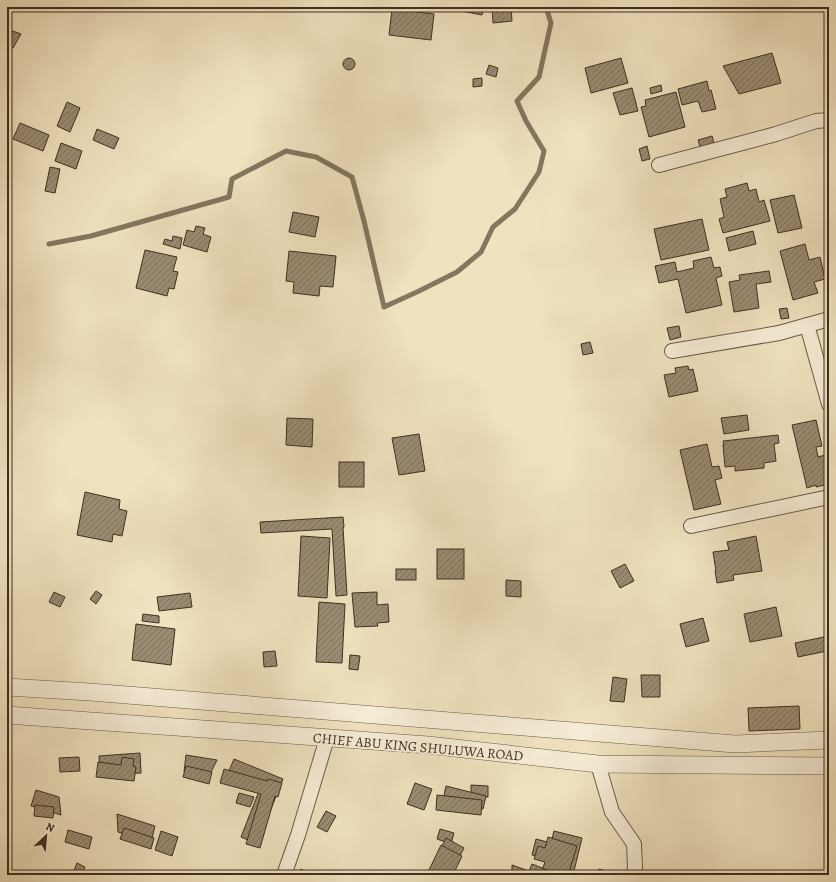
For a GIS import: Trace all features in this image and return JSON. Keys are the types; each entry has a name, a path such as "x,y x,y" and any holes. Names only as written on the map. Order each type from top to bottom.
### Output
{"street":[{"path":"659,166 776,134 816,121 829,120"},
{"path":"672,351 779,333 829,319"},
{"path":"807,325 829,404"},
{"path":"691,526 829,497"},
{"path":"7,687 90,692 735,744 829,740"},
{"name":"CHIEF ABU KING SHULUWA ROAD","path":"7,715 428,745 598,764 829,766"},
{"path":"428,745 429,719"},
{"path":"284,875 298,835 327,738"},
{"path":"598,764 612,812 634,844 634,875"}],"building":[{"path":"441,7 484,7 482,15"},
{"path":"492,7 511,7 512,21 493,23"},
{"path":"713,7 725,7 719,9"},
{"path":"392,9 434,14 431,40 389,35"},
{"path":"7,29 21,34 13,48 7,45"},
{"path":"772,53 781,83 739,94 723,66"},
{"path":"349,58 353,60 355,64 353,68 349,70 345,68 343,64 345,60"},
{"path":"621,58 628,83 591,93 585,68"},
{"path":"489,65 498,68 496,77 486,74"},
{"path":"482,78 482,86 473,87 473,79"},
{"path":"707,81 716,109 702,112 698,101 682,105 678,89"},
{"path":"661,85 662,91 651,94 650,88"},
{"path":"632,88 638,111 620,115 613,93"},
{"path":"7,90 11,91 7,102"},
{"path":"676,92 685,127 649,137 641,107 646,106 645,100"},
{"path":"67,102 80,108 70,132 57,126"},
{"path":"20,123 49,135 43,151 13,139"},
{"path":"97,129 119,138 114,149 93,140"},
{"path":"7,134 11,135 7,146"},
{"path":"712,136 714,143 700,147 698,140"},
{"path":"61,143 82,151 76,169 55,161"},
{"path":"647,146 650,159 642,161 639,149"},
{"path":"50,167 60,169 55,193 45,191"},
{"path":"747,183 749,191 756,189 759,202 764,200 770,221 723,233 719,219 724,217 720,199 727,197 725,189"},
{"path":"794,195 802,228 778,233 770,200"},
{"path":"293,212 319,217 315,237 289,232"},
{"path":"702,219 709,250 661,260 654,229"},
{"path":"196,226 205,228 203,234 211,237 207,252 183,245 187,230 194,232"},
{"path":"753,231 756,244 729,251 726,238"},
{"path":"173,236 182,238 180,249 163,244 165,239 172,241"},
{"path":"805,244 809,260 820,257 825,279 814,282 818,293 793,300 780,251"},
{"path":"145,250 177,257 173,271 178,272 174,289 169,288 167,296 136,288"},
{"path":"289,251 336,256 333,287 320,286 319,296 293,293 294,282 286,281"},
{"path":"711,257 714,268 720,267 722,276 716,278 722,305 686,313 678,279 659,283 655,266 675,262 677,272 694,268 693,261"},
{"path":"769,271 771,282 756,284 759,308 734,312 729,282 740,280 739,275"},
{"path":"787,308 789,318 781,319 779,309"},
{"path":"679,326 681,337 670,340 667,328"},
{"path":"590,342 593,353 583,355 581,344"},
{"path":"688,366 689,370 693,369 698,391 669,397 664,375 676,373 675,368"},
{"path":"747,415 749,430 724,434 721,418"},
{"path":"287,418 313,419 312,447 286,445"},
{"path":"816,420 822,446 816,447 818,457 825,455 829,474 829,484 816,487 816,485 807,488 792,425"},
{"path":"419,434 425,471 399,475 392,438"},
{"path":"778,435 779,443 774,444 776,461 764,463 764,468 735,471 735,466 725,467 723,441"},
{"path":"707,444 712,467 719,466 722,478 715,480 721,504 694,510 680,450"},
{"path":"339,462 364,462 364,487 339,487"},
{"path":"85,492 120,500 119,509 127,511 122,536 113,534 112,542 77,535"},
{"path":"343,517 347,595 336,596 332,529 261,533 260,522"},
{"path":"301,536 330,538 327,598 298,596"},
{"path":"756,536 762,571 733,575 734,580 717,583 713,552 729,550 727,542"},
{"path":"437,549 464,549 464,579 437,579"},
{"path":"625,564 634,581 620,588 611,571"},
{"path":"396,569 416,569 416,580 396,580"},
{"path":"506,580 521,581 521,597 506,596"},
{"path":"96,591 102,595 96,604 90,599"},
{"path":"54,592 65,597 60,607 49,602"},
{"path":"377,592 377,605 388,604 389,622 377,623 378,626 355,627 352,593"},
{"path":"190,593 192,607 159,611 157,597"},
{"path":"319,602 345,604 342,663 316,662"},
{"path":"776,607 782,636 750,642 744,614"},
{"path":"143,614 159,616 159,623 142,621"},
{"path":"703,618 709,641 686,647 680,624"},
{"path":"136,624 175,629 171,665 132,660"},
{"path":"824,637 827,651 798,657 795,643"},
{"path":"275,651 277,666 264,667 263,652"},
{"path":"350,655 360,656 358,670 349,669"},
{"path":"641,675 660,675 660,697 642,697"},
{"path":"613,677 627,679 624,702 610,701"},
{"path":"799,706 800,729 749,731 748,708"},
{"path":"140,753 141,773 100,775 99,756"},
{"path":"186,755 217,760 209,776 184,772"},
{"path":"79,757 80,771 60,772 59,758"},
{"path":"122,757 134,759 133,766 136,767 134,781 96,777 98,762 121,765"},
{"path":"234,759 283,779 257,844 241,837 259,791 226,778"},
{"path":"186,766 212,772 209,784 183,777"},
{"path":"224,769 267,781 268,779 282,783 278,797 275,796 260,848 246,844 261,794 220,783"},
{"path":"415,783 432,789 424,810 407,804"},
{"path":"471,785 488,786 488,797 471,797"},
{"path":"446,786 486,796 483,809 443,800"},
{"path":"36,790 59,797 61,815 31,806"},
{"path":"239,793 254,797 250,807 236,803"},
{"path":"437,795 482,800 481,815 436,810"},
{"path":"35,805 54,807 53,818 34,816"},
{"path":"326,811 336,816 327,832 317,827"},
{"path":"117,814 155,826 151,842 118,832"},
{"path":"124,828 154,838 151,849 120,839"},
{"path":"440,829 454,833 451,844 437,839"},
{"path":"68,830 92,837 89,849 65,842"},
{"path":"161,831 178,837 172,856 155,850"},
{"path":"554,831 582,838 573,875 546,868 548,859 532,855 536,839 551,843"},
{"path":"548,837 577,846 568,875 557,875 542,870 545,862 534,859 538,846 545,848"},
{"path":"446,838 464,848 453,869 435,860"},
{"path":"441,845 462,856 453,875 439,875 429,870"},
{"path":"77,863 85,867 82,875 72,875"},
{"path":"532,864 560,875 512,875 512,865 529,871"},
{"path":"301,869 312,875 298,875"},
{"path":"599,869 613,873 612,875 598,875"},
{"path":"507,871 523,875 506,875"}],"waterway":[{"path":"49,244 91,236 229,197 232,179 286,151 316,157 352,177 384,307 419,291 457,272 481,252 493,227 515,209 539,172 544,151 526,121 517,101 539,77 551,23 546,7"}]}
